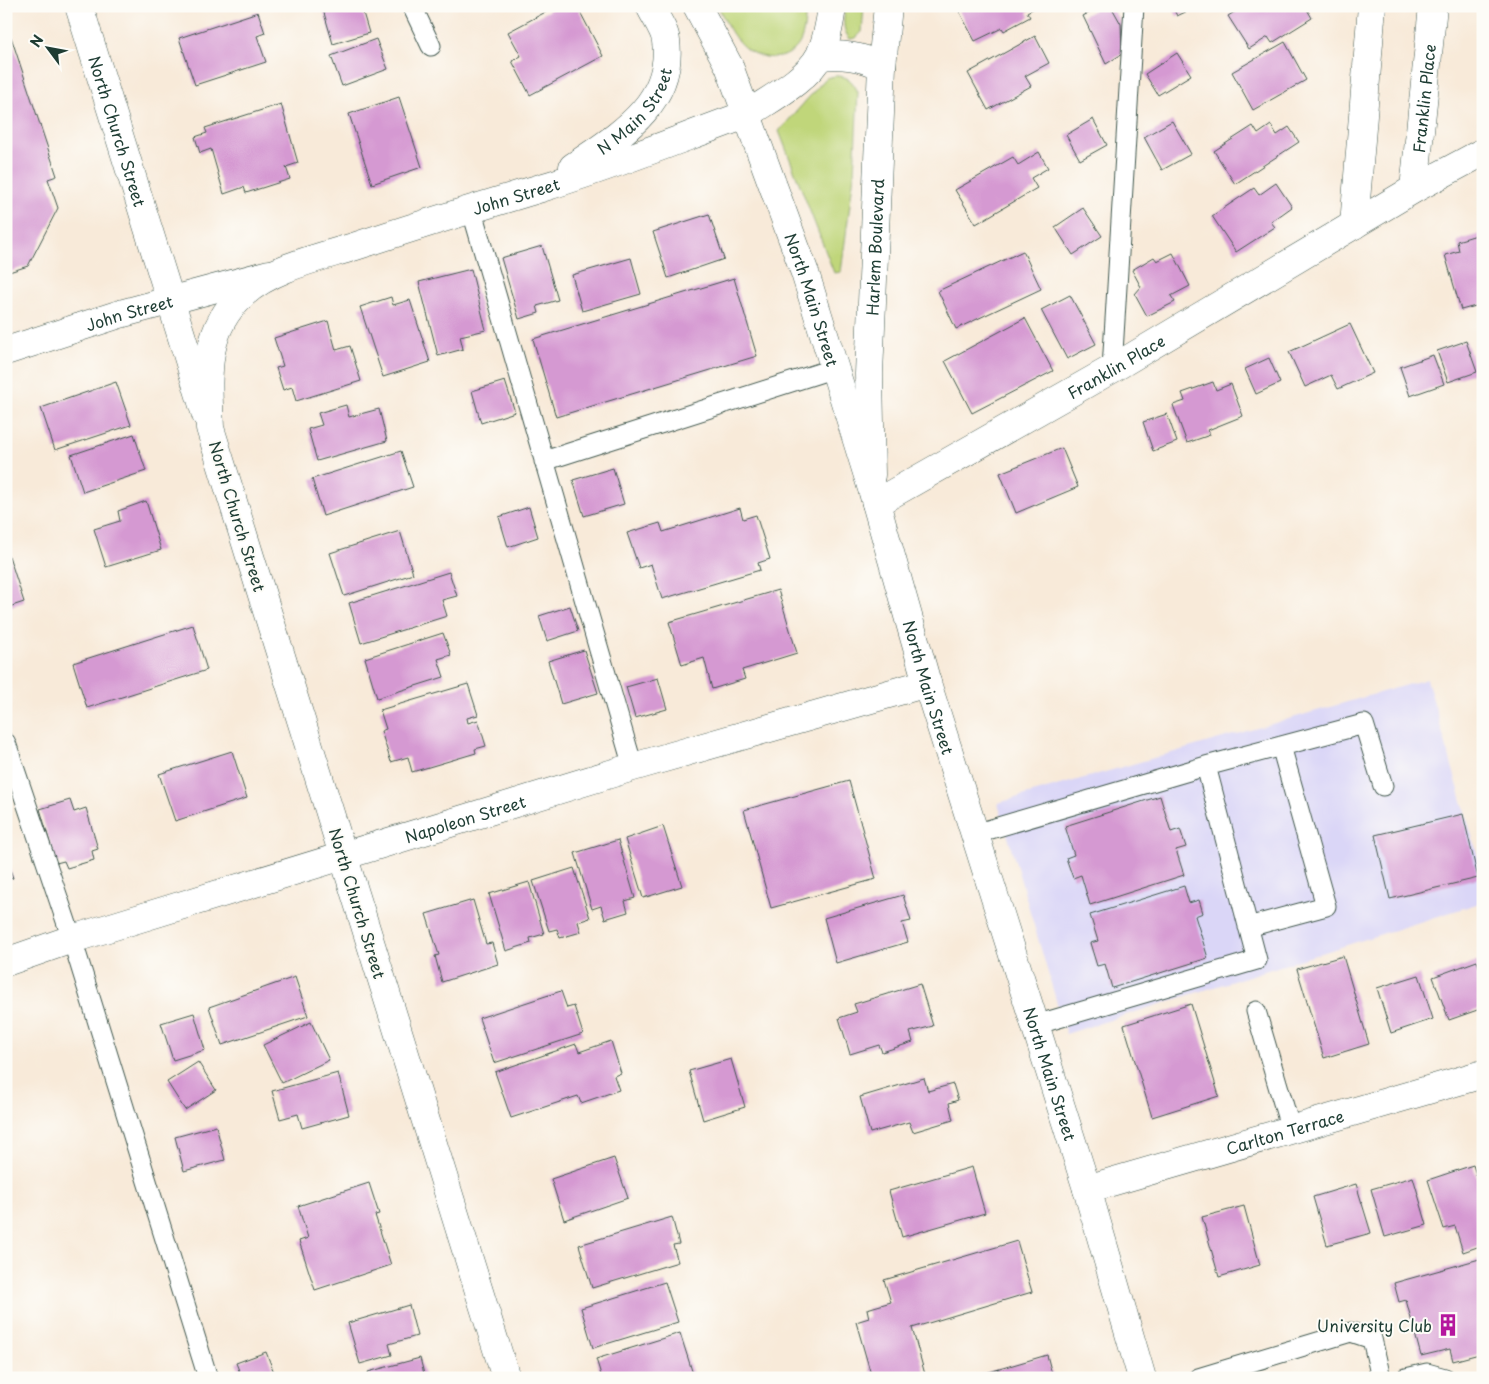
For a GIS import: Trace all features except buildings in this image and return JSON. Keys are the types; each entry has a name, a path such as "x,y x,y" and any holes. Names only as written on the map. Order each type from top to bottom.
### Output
{"street":[{"name":"North Church Street","path":"79,6 506,1378"},
{"name":"N Main Street","path":"543,187 633,124 656,98 666,73 666,40 650,6"},
{"name":"North Main Street","path":"697,6 729,66 805,273 874,496 927,683 1087,1189 1142,1378"},
{"path":"748,114 807,73 820,56 829,29 832,6"},
{"name":"Harlem Boulevard","path":"874,496 869,374 882,66 888,6"},
{"path":"1354,225 1372,6"},
{"name":"Franklin Place","path":"1414,190 1432,6"},
{"path":"820,56 842,54 861,57 882,66"},
{"name":"John Street","path":"6,351 120,314 170,302 282,270 471,208 543,187 748,114"},
{"name":"Franklin Place","path":"874,496 1112,369 1354,225 1483,152"},
{"name":"John Street","path":"218,328 243,293 282,270"},
{"name":"North Church Street","path":"210,428 208,375 210,348 218,328"},
{"name":"Napoleon Street","path":"6,962 72,939 633,767 927,683"},
{"name":"Carlton Terrace","path":"1087,1189 1483,1074"}],"lane":[{"path":"412,6 431,46"},
{"path":"1112,369 1134,6"},
{"path":"471,208 633,767"},
{"path":"544,461 834,368"},
{"path":"974,834 1206,766 1364,724 1383,786"},
{"path":"6,743 72,939 208,1378"},
{"path":"1248,927 1326,906 1281,746"},
{"path":"1035,1025 1257,960 1206,766"},
{"path":"1256,1011 1291,1130"},
{"path":"1198,1378 1351,1332 1372,1339 1381,1378"},
{"path":"1406,1378 1427,1373 1445,1378"}],"shaded area":[{"path":"1427,679 1483,874 1483,902 1066,1034 998,803"}],"green space":[{"path":"718,6 806,6 801,40 794,50 781,57 773,58 758,55 745,48 736,39"},
{"path":"845,6 864,6 862,32 856,38 850,39 845,31"},
{"path":"835,76 849,80 854,84 858,92 854,174 841,272 834,273 779,131 826,78"}],"place":[{"name":"University Club","path":"1448,1325"}]}
